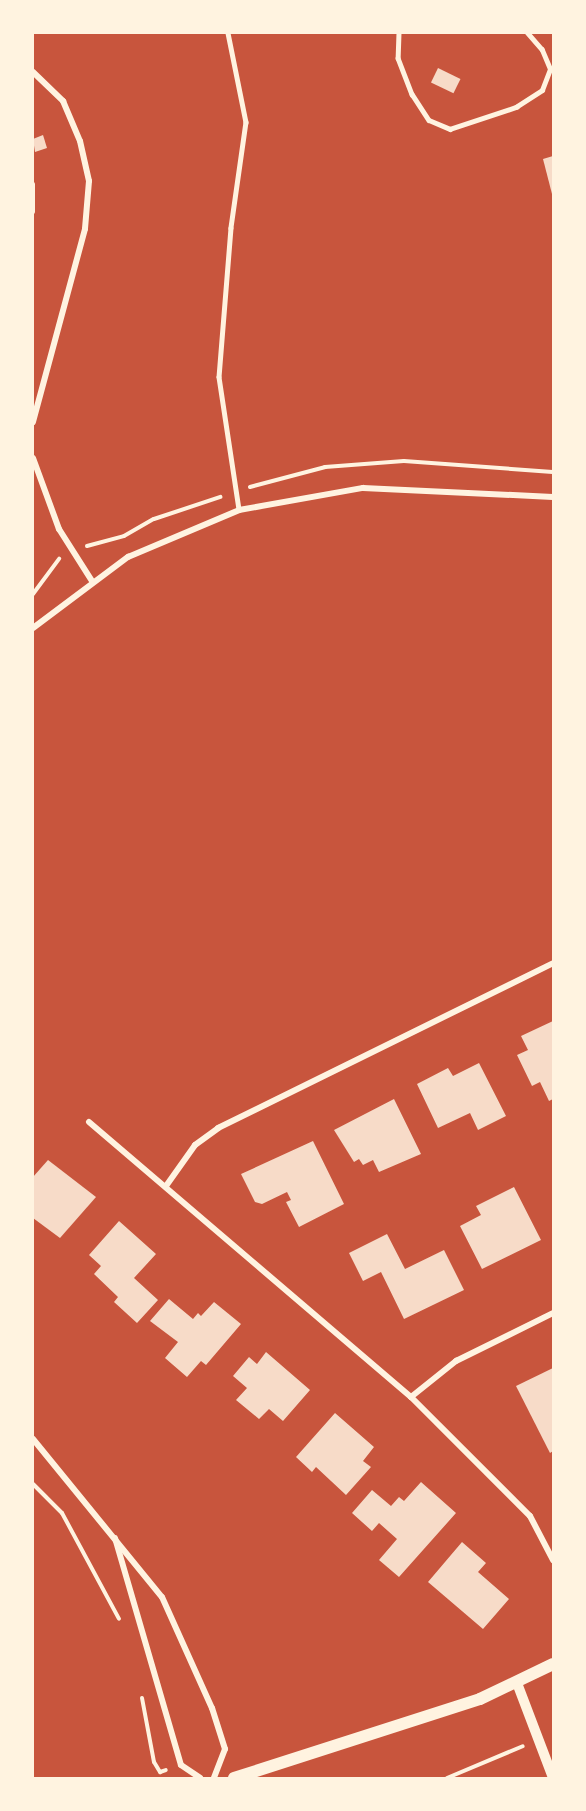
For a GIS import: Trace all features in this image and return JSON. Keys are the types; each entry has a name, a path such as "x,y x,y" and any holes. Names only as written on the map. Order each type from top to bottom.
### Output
{"main road":[{"path":"234,1778 480,1700 553,1664"}],"street":[{"path":"33,72 63,101 80,141 89,182 85,229 36,398 33,422"},
{"path":"33,458 59,529 92,581"},
{"path":"33,628 92,581 128,557 239,510 363,488 553,497"},
{"path":"166,1186 195,1145 219,1128 553,963"},
{"path":"89,1122 411,1397 530,1516 553,1560"},
{"path":"411,1397 456,1361 553,1313"},
{"path":"33,1439 114,1535 162,1597 212,1707 225,1749 214,1778"},
{"path":"114,1535 181,1765 200,1778"},
{"path":"517,1683 553,1778"}],"lane":[{"path":"228,33 246,122 231,228 219,377 239,510"},
{"path":"399,33 398,58 412,94 429,120 450,129 516,107 542,90 549,69 543,50 527,33"}],"path":[{"path":"33,184 33,212"},
{"path":"33,1484 62,1513 121,1622"},
{"path":"141,1693 153,1762 160,1772 181,1765"},
{"path":"447,1778 538,1739"}],"building":[{"path":"438,68 460,79 453,93 431,82"},
{"path":"43,135 47,148 35,152 33,139"},
{"path":"553,156 553,194 552,194 543,159"},
{"path":"553,1021 553,1099 549,1101 540,1082 532,1086 517,1055 528,1050 521,1036"},
{"path":"479,1063 506,1116 478,1130 470,1113 438,1128 417,1084 448,1068 453,1076"},
{"path":"394,1099 421,1154 379,1172 373,1160 363,1165 359,1159 354,1162 334,1130"},
{"path":"313,1141 344,1204 299,1227 286,1202 291,1200 287,1192 262,1204 255,1202 241,1174"},
{"path":"48,1160 96,1197 60,1238 33,1218 33,1177"},
{"path":"514,1187 541,1240 482,1269 460,1226 481,1215 476,1206"},
{"path":"119,1221 156,1254 134,1278 158,1300 137,1323 114,1302 118,1297 94,1274 101,1266 89,1255"},
{"path":"387,1234 405,1269 444,1250 464,1290 404,1319 381,1272 363,1281 349,1253"},
{"path":"169,1299 193,1319 198,1313 201,1316 214,1302 241,1324 206,1365 201,1361 187,1377 165,1358 178,1342 150,1321"},
{"path":"266,1352 310,1390 283,1421 269,1409 259,1419 236,1400 247,1388 233,1376 249,1357 257,1364"},
{"path":"553,1368 553,1451 550,1453 516,1386"},
{"path":"335,1413 374,1447 363,1461 371,1467 346,1495 316,1467 312,1472 296,1457"},
{"path":"421,1482 456,1513 399,1577 379,1560 397,1539 379,1523 372,1531 352,1513 372,1490 391,1506 399,1497 404,1501"},
{"path":"462,1542 486,1563 478,1572 509,1599 483,1629 428,1582"}]}
